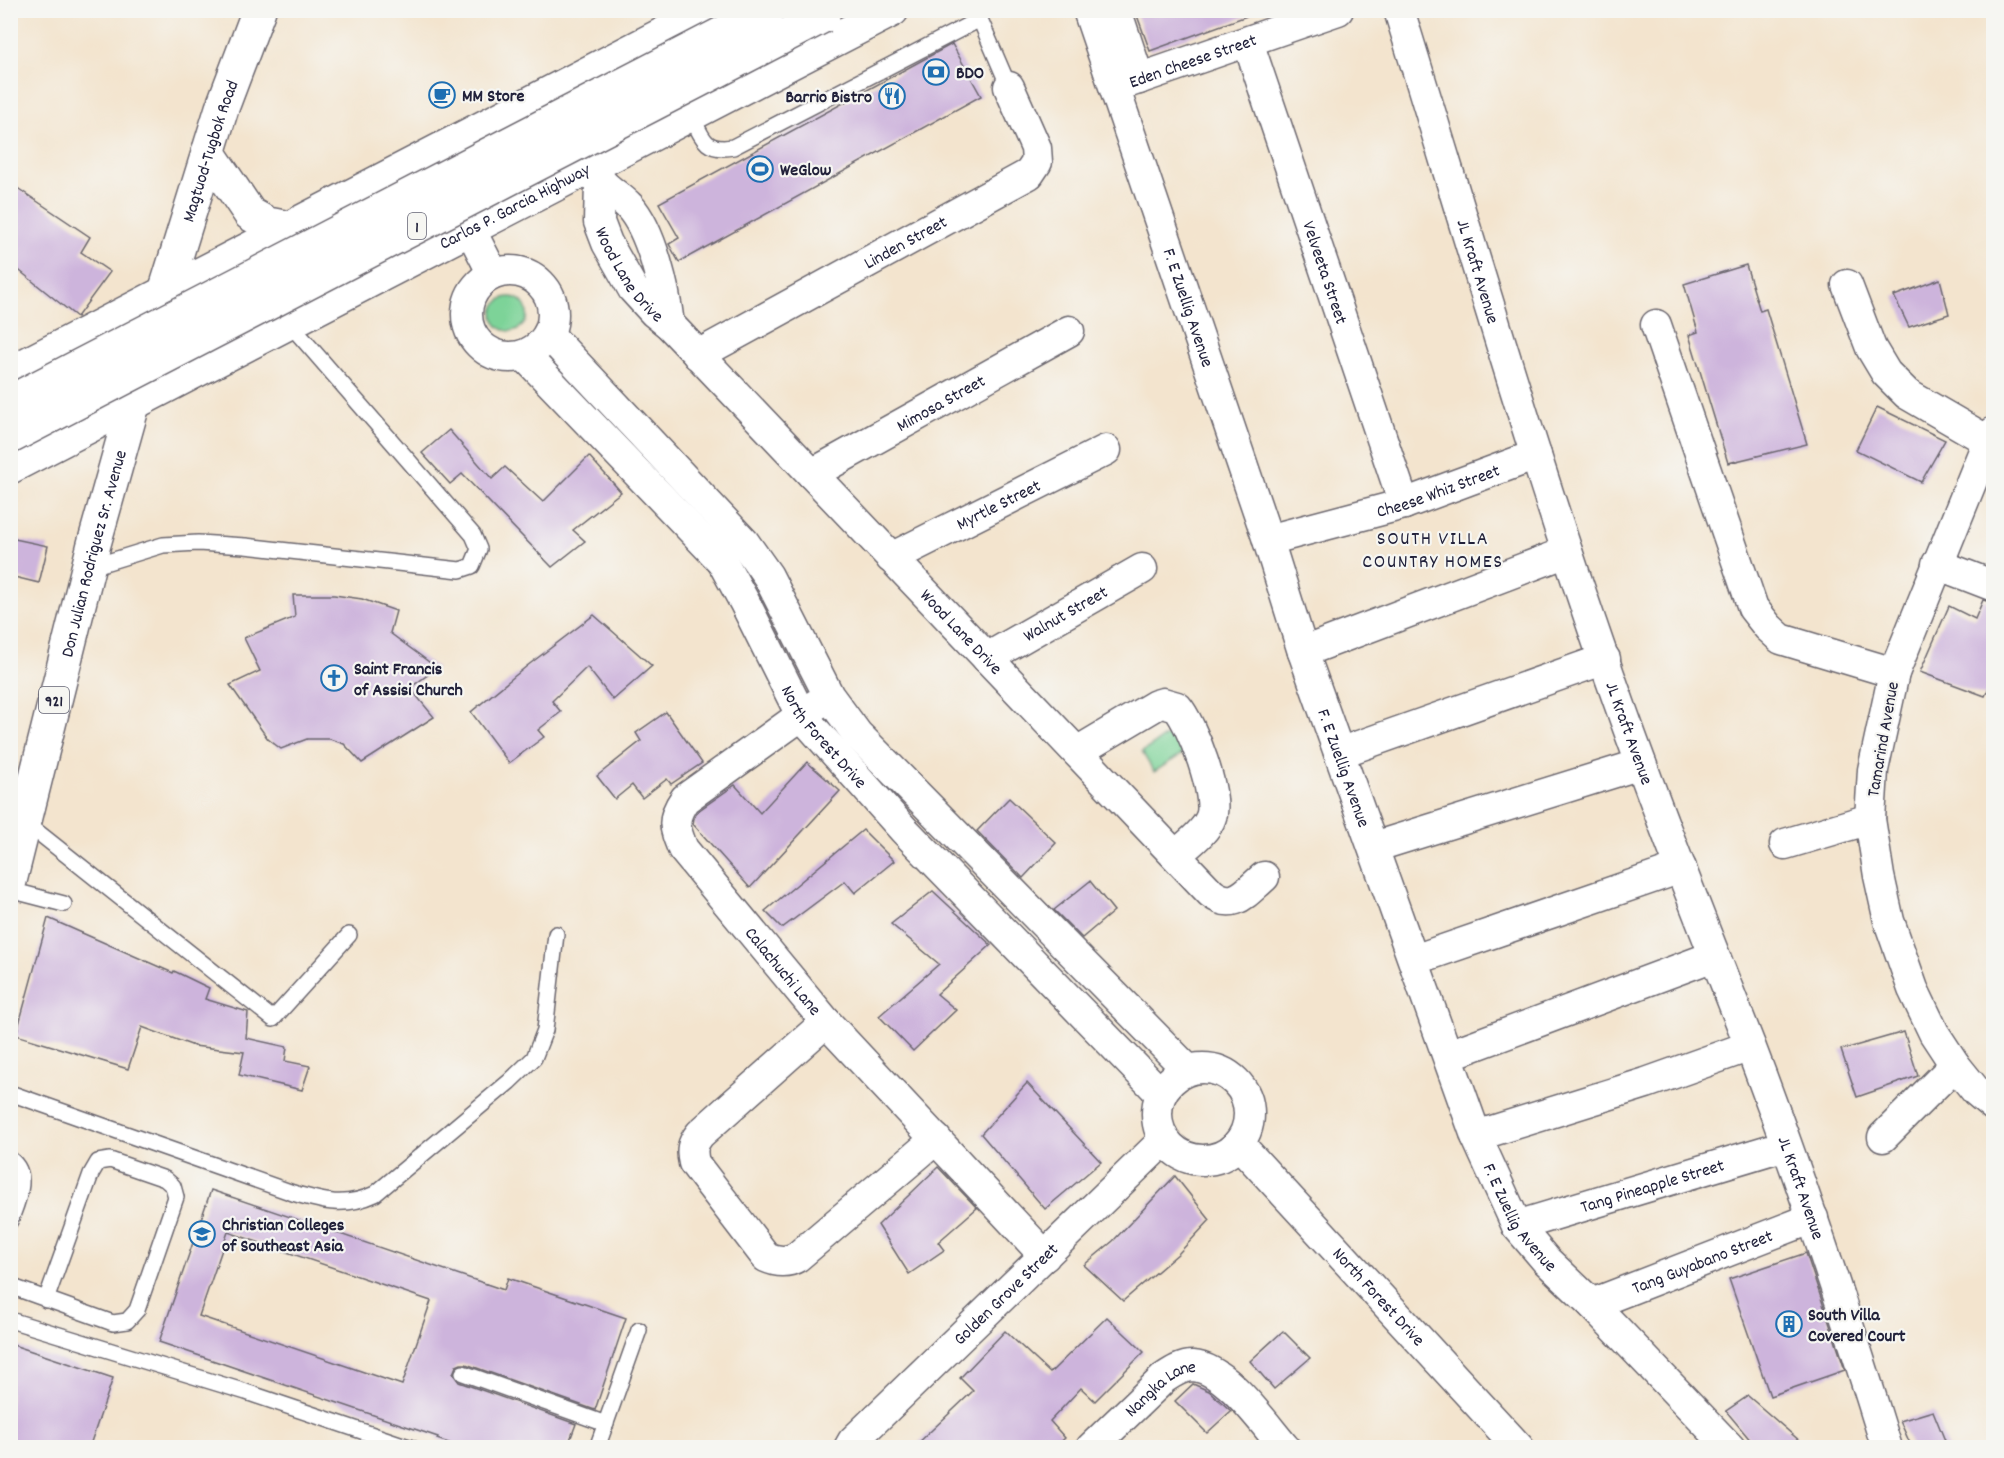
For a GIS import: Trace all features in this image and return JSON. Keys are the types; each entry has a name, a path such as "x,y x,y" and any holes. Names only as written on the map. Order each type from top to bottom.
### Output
{"main road":[{"name":"Magtuod-Tugbok Road","path":"134,402 208,152 259,10"},
{"path":"10,372 710,10"},
{"path":"739,10 772,73"},
{"name":"1","path":"10,402 768,10"},
{"name":"Carlos P. Garcia Highway","path":"18,453 134,402 470,229 596,175 691,114 892,10"},
{"name":"Carlos P. Garcia Highway","path":"18,453 828,13"},
{"path":"552,92 596,175"},
{"path":"208,152 250,214 268,224 289,228"},
{"path":"431,155 470,229"},
{"path":"331,206 370,280"},
{"path":"250,249 289,323"},
{"name":"Don Julian Rodriguez Sr. Avenue","path":"10,881 19,834 134,402"},
{"path":"10,411 18,453"}],"street":[{"name":"F. E Zuellig Avenue","path":"1088,10 1127,83"},
{"name":"F. E Zuellig Avenue","path":"1116,10 1127,83 1268,540 1339,753 1449,1055 1476,1136 1517,1226 1546,1260 1592,1304 1730,1448"},
{"name":"Eden Cheese Street","path":"1127,83 1338,10"},
{"name":"JL Kraft Avenue","path":"1399,10 1567,552 1641,764 1750,1046 1813,1218 1887,1448"},
{"name":"Velveeta Street","path":"1248,42 1404,504"},
{"name":"Linden Street","path":"698,355 1029,174 1037,162 1036,148 1009,87"},
{"name":"Wood Lane Drive","path":"596,175 599,222 607,243 633,289 654,312 669,324 1212,893 1225,901 1239,898 1264,877"},
{"path":"470,229 493,274"},
{"path":"508,270 523,272 537,279 547,291 553,304 554,320 549,335 534,351 524,355 509,358 495,355 482,348 472,336 467,322 467,308 471,294 480,282 493,274 508,270"},
{"path":"1847,285 1871,348 1886,373 1907,394 1991,436"},
{"path":"1656,326 1753,608 1781,639 1894,673"},
{"name":"Mimosa Street","path":"812,474 1069,331"},
{"name":"North Forest Drive","path":"549,335 744,542 768,576 829,696 857,734 1188,1070"},
{"name":"North Forest Drive","path":"524,355 722,561 746,603 801,716 904,830 1161,1095"},
{"path":"591,424 614,402"},
{"name":"Tamarind Avenue","path":"1991,436 1894,673 1873,770 1870,819 1879,876 1893,933 1912,989 1934,1033 1955,1065 1976,1091 1994,1106"},
{"name":"Myrtle Street","path":"891,558 1106,450"},
{"name":"Cheese Whiz Street","path":"1268,540 1404,504 1536,455"},
{"path":"1304,652 1567,552"},
{"path":"1937,564 1994,586"},
{"name":"Walnut Street","path":"987,658 1142,569"},
{"path":"1339,753 1605,659"},
{"name":"Calachuchi Lane","path":"829,696 685,799 675,813 675,825 683,849 826,1022 1045,1256"},
{"path":"1077,752 1156,705 1163,703 1177,707 1188,723 1209,779 1213,798 1211,817 1207,826 1176,855"},
{"path":"1374,848 1641,764"},
{"path":"1785,843 1870,819"},
{"path":"1414,960 1681,868"},
{"path":"1449,1055 1714,956"},
{"path":"826,1022 700,1134 693,1143 694,1163 766,1257 782,1261 790,1261 797,1257 936,1139"},
{"path":"1476,1136 1646,1083 1750,1046"},
{"path":"1882,1137 1955,1065"},
{"path":"1198,1068 1218,1070 1235,1080 1242,1088 1249,1107 1248,1126 1239,1144 1222,1157 1201,1161 1181,1155 1164,1140 1160,1132 1156,1113 1161,1095 1168,1084 1188,1070 1198,1068"},
{"name":"Golden Grove Street","path":"849,1448 1164,1140"},
{"name":"North Forest Drive","path":"1239,1144 1519,1448"},
{"name":"Tang Pineapple Street","path":"1517,1226 1786,1145"},
{"name":"Tang Guyabano Street","path":"1592,1304 1813,1218"},
{"name":"Nangka Lane","path":"1091,1448 1164,1378 1177,1369 1192,1366 1209,1370 1224,1379 1285,1448"}],"lane":[{"path":"691,114 703,139 709,145 714,148 733,147 978,15 1009,87"},
{"path":"88,568 163,545 198,543 245,546 460,570 472,566 479,549 473,535 289,323"},
{"path":"19,834 273,1019 349,935"},
{"path":"10,890 64,904"},
{"path":"10,1093 293,1193 333,1203 361,1201 375,1194 534,1058 545,1030 556,934"},
{"path":"10,1160 16,1164 21,1176 21,1191 10,1221"},
{"path":"10,1287 46,1300 113,1323 127,1321 137,1310 176,1197 173,1186 165,1179 110,1160 98,1162 91,1174 46,1300"},
{"path":"10,1320 246,1392 412,1448"},
{"path":"597,1448 639,1330"},
{"path":"463,1373 606,1424"}],"green space":[{"path":"510,297 522,302 527,314 522,326 510,331 498,326 493,314 498,302"},
{"path":"1174,731 1187,751 1154,772 1142,752"}],"building":[{"path":"1135,10 1255,10 1255,13 1150,51"},
{"path":"952,44 981,96 679,262 669,244 679,238 659,203"},
{"path":"10,183 90,237 81,252 110,272 77,317 10,263"},
{"path":"1746,265 1760,311 1766,309 1807,444 1728,463 1689,335 1698,332 1684,284"},
{"path":"1940,279 1949,314 1909,327 1894,296"},
{"path":"1877,407 1945,440 1921,482 1856,450"},
{"path":"449,430 492,479 505,467 543,502 589,456 621,492 573,530 585,541 552,567 462,474 450,484 422,453"},
{"path":"10,538 48,546 39,583 10,576"},
{"name":"Saint Francis of Assisi Church","path":"293,595 334,595 362,599 396,611 390,633 437,668 410,688 434,717 362,763 344,744 330,739 307,739 281,749 268,739 230,685 260,671 244,638 295,617"},
{"path":"1983,600 1994,603 1994,677 1985,696 1920,672 1949,606 1975,619"},
{"path":"594,615 652,666 613,700 587,667 552,701 561,712 538,730 544,737 509,763 471,712"},
{"path":"666,712 702,763 671,784 667,779 642,798 632,785 615,799 597,776 641,741 636,733"},
{"path":"807,762 840,791 750,888 693,824 694,818 698,811 735,785 760,813"},
{"path":"1009,798 1056,843 1023,878 977,831"},
{"path":"863,830 894,861 855,893 845,881 782,928 765,911"},
{"path":"1090,881 1114,911 1082,938 1054,910"},
{"path":"933,891 991,945 937,994 956,1010 913,1051 879,1016 939,964 891,924"},
{"path":"48,918 209,988 205,999 248,1012 246,1038 287,1047 285,1061 310,1066 302,1090 239,1075 244,1052 194,1046 142,1027 128,1069 16,1035"},
{"path":"1904,1032 1918,1076 1857,1097 1841,1050"},
{"path":"1027,1083 1101,1162 1045,1209 981,1134"},
{"path":"938,1167 977,1208 938,1242 944,1250 909,1274 878,1225"},
{"path":"1175,1176 1210,1220 1179,1253 1123,1301 1084,1265 1113,1241"},
{"path":"211,1190 504,1290 508,1278 626,1318 595,1410 466,1364 456,1366 453,1374 459,1382 576,1424 567,1448 463,1448 437,1439 438,1437 159,1342","holes":["228,1232 431,1301 402,1385 199,1316"]},
{"name":"South Villa Covered Court","path":"1806,1253 1845,1370 1770,1396 1729,1279"},
{"path":"1107,1317 1144,1352 1095,1401 1081,1388 1050,1421 1065,1438 1054,1448 913,1448 973,1391 960,1378 1005,1331 1050,1373"},
{"path":"1283,1331 1310,1358 1274,1389 1250,1361"},
{"path":"10,1344 113,1378 89,1448 10,1448"},
{"path":"1193,1384 1209,1391 1231,1411 1207,1433 1175,1401"},
{"path":"1748,1396 1808,1448 1757,1448 1726,1411"},
{"path":"1933,1411 1948,1448 1912,1448 1900,1421"}],"place":[{"name":"BDO","path":"936,72"},
{"name":"MM Store","path":"442,95"},
{"name":"Barrio Bistro","path":"892,96"},
{"name":"WeGlow","path":"760,169"},
{"name":"Saint Francis of Assisi Church","path":"334,678"},
{"name":"Christian Colleges of Southeast Asia","path":"202,1234"},
{"name":"South Villa Covered Court","path":"1789,1324"}],"district":[{"name":"SOUTH VILLA COUNTRY HOMES","path":"1433,548"}]}
